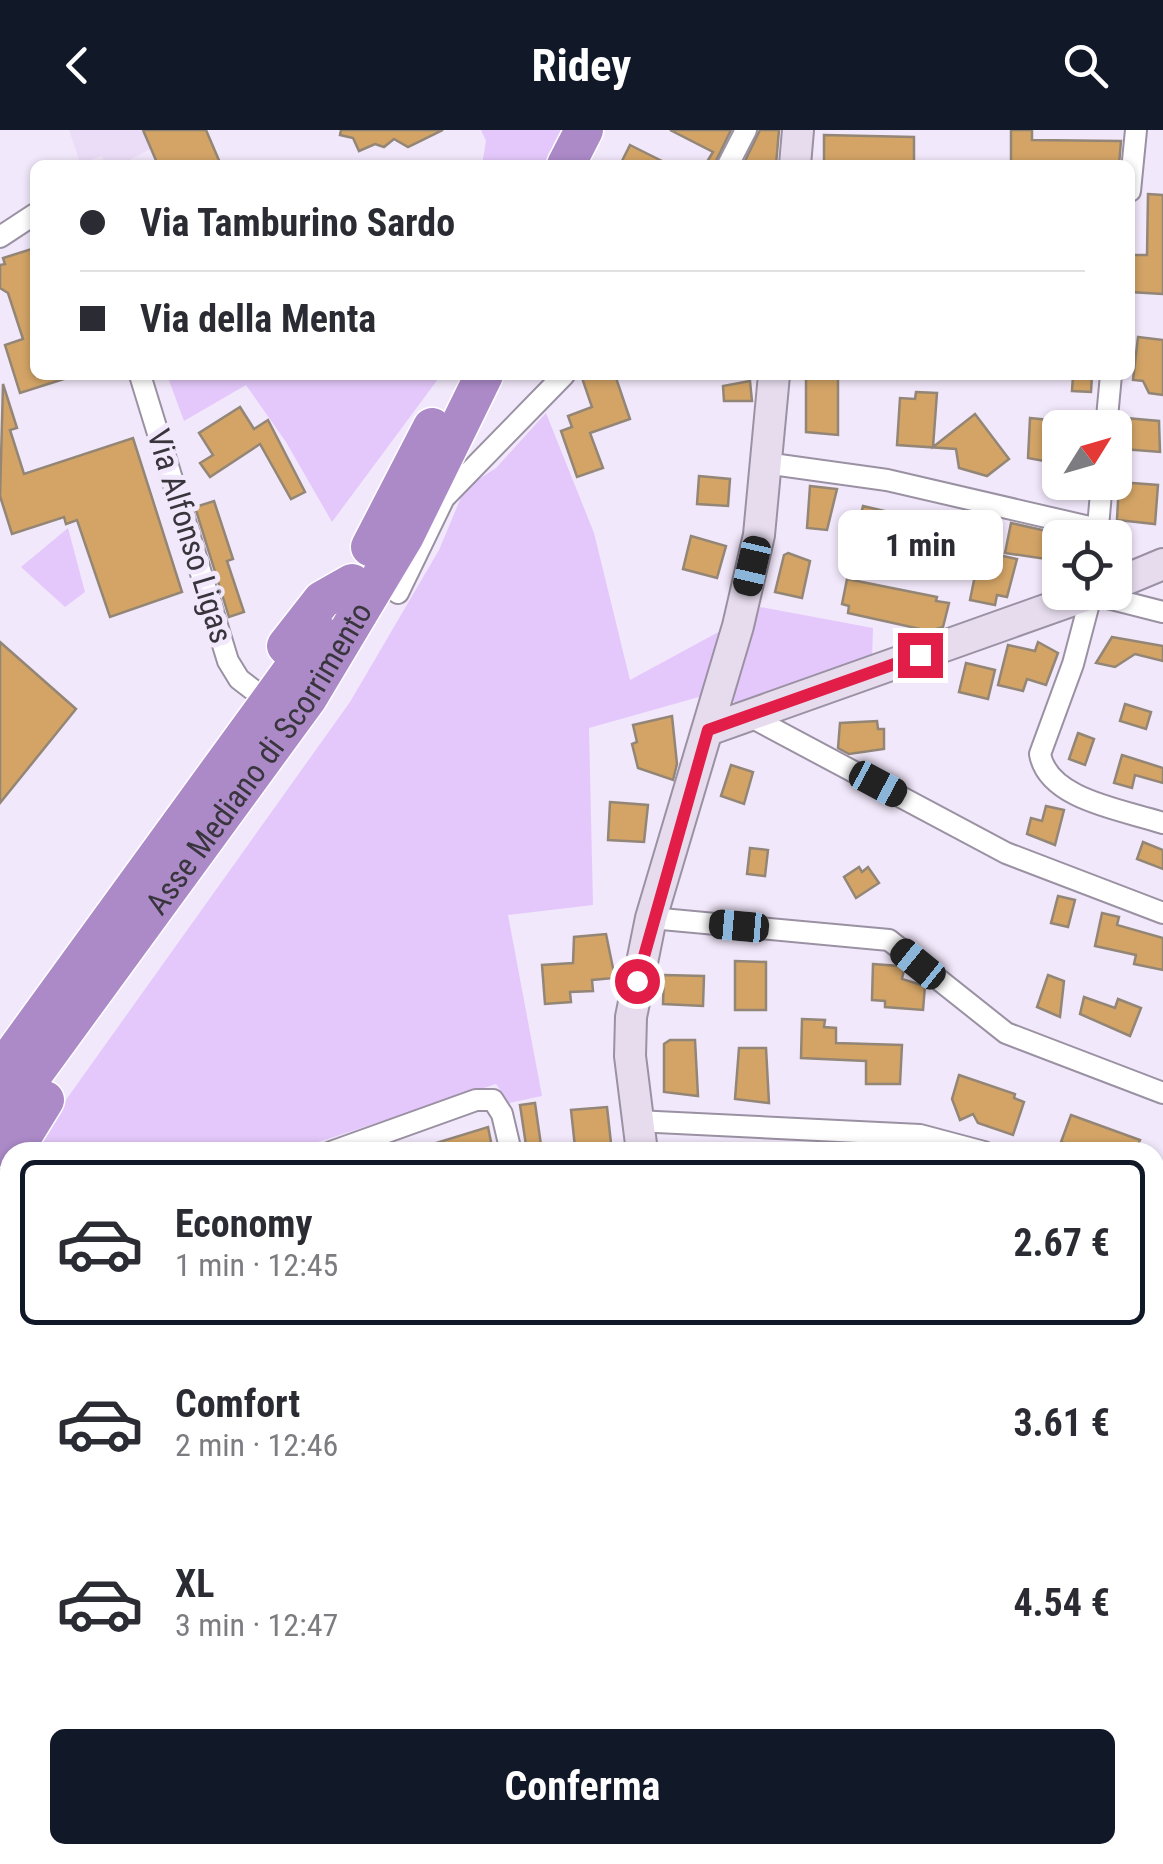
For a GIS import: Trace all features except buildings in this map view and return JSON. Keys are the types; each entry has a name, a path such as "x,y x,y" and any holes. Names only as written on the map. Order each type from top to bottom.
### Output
{"highway":[{"path":"569,160 584,130"},
{"path":"594,160 609,130"},
{"name":"Asse Mediano di Scorrimento","path":"0,1120 352,583 455,380"},
{"name":"Asse Mediano di Scorrimento","path":"0,1072 308,698 405,536 482,380"},
{"path":"20,1142 40,1107 286,769 398,593 405,536"},
{"path":"0,1052 252,689 322,600 352,583"}],"street":[{"path":"731,160 746,130"},
{"path":"795,160 798,130"},
{"path":"1133,160 1136,130"},
{"path":"0,237 30,217"},
{"name":"Via Alfonso Ligas","path":"142,380 228,661 239,679 252,689"},
{"path":"398,593 444,498 559,380"},
{"path":"640,1142 630,1017 652,918 708,730 759,535 773,380"},
{"path":"1108,410 1111,380"},
{"path":"765,463 887,480 1046,520"},
{"path":"1132,577 1163,564"},
{"path":"1132,605 1163,612"},
{"path":"1132,605 1140,609"},
{"path":"708,730 1045,610"},
{"path":"1095,610 1040,754 1043,767 1062,788 1163,824"},
{"path":"750,716 1006,852 1163,913"},
{"path":"652,918 889,940 1006,1033 1163,1092"},
{"path":"359,1142 476,1100 493,1100 502,1114 508,1142"},
{"path":"636,1120 920,1135 946,1142"}],"shaded area":[{"path":"69,130 186,130 129,160 104,160 102,156 79,160"},
{"path":"481,130 567,130 551,160 483,160 486,141"},
{"path":"169,380 437,380 332,522 286,442 246,385 184,421"},
{"path":"546,413 594,533 630,680 724,629 706,695 589,728 593,905 508,915 542,1096 509,1103 496,1084 318,1142 38,1142 350,702 439,550 465,488 496,468"},
{"path":"68,528 85,592 65,607 21,567"},
{"path":"760,607 873,628 872,661 740,706 733,701 734,693"}],"route":[{"path":"637,981 708,730 920,655"}]}
